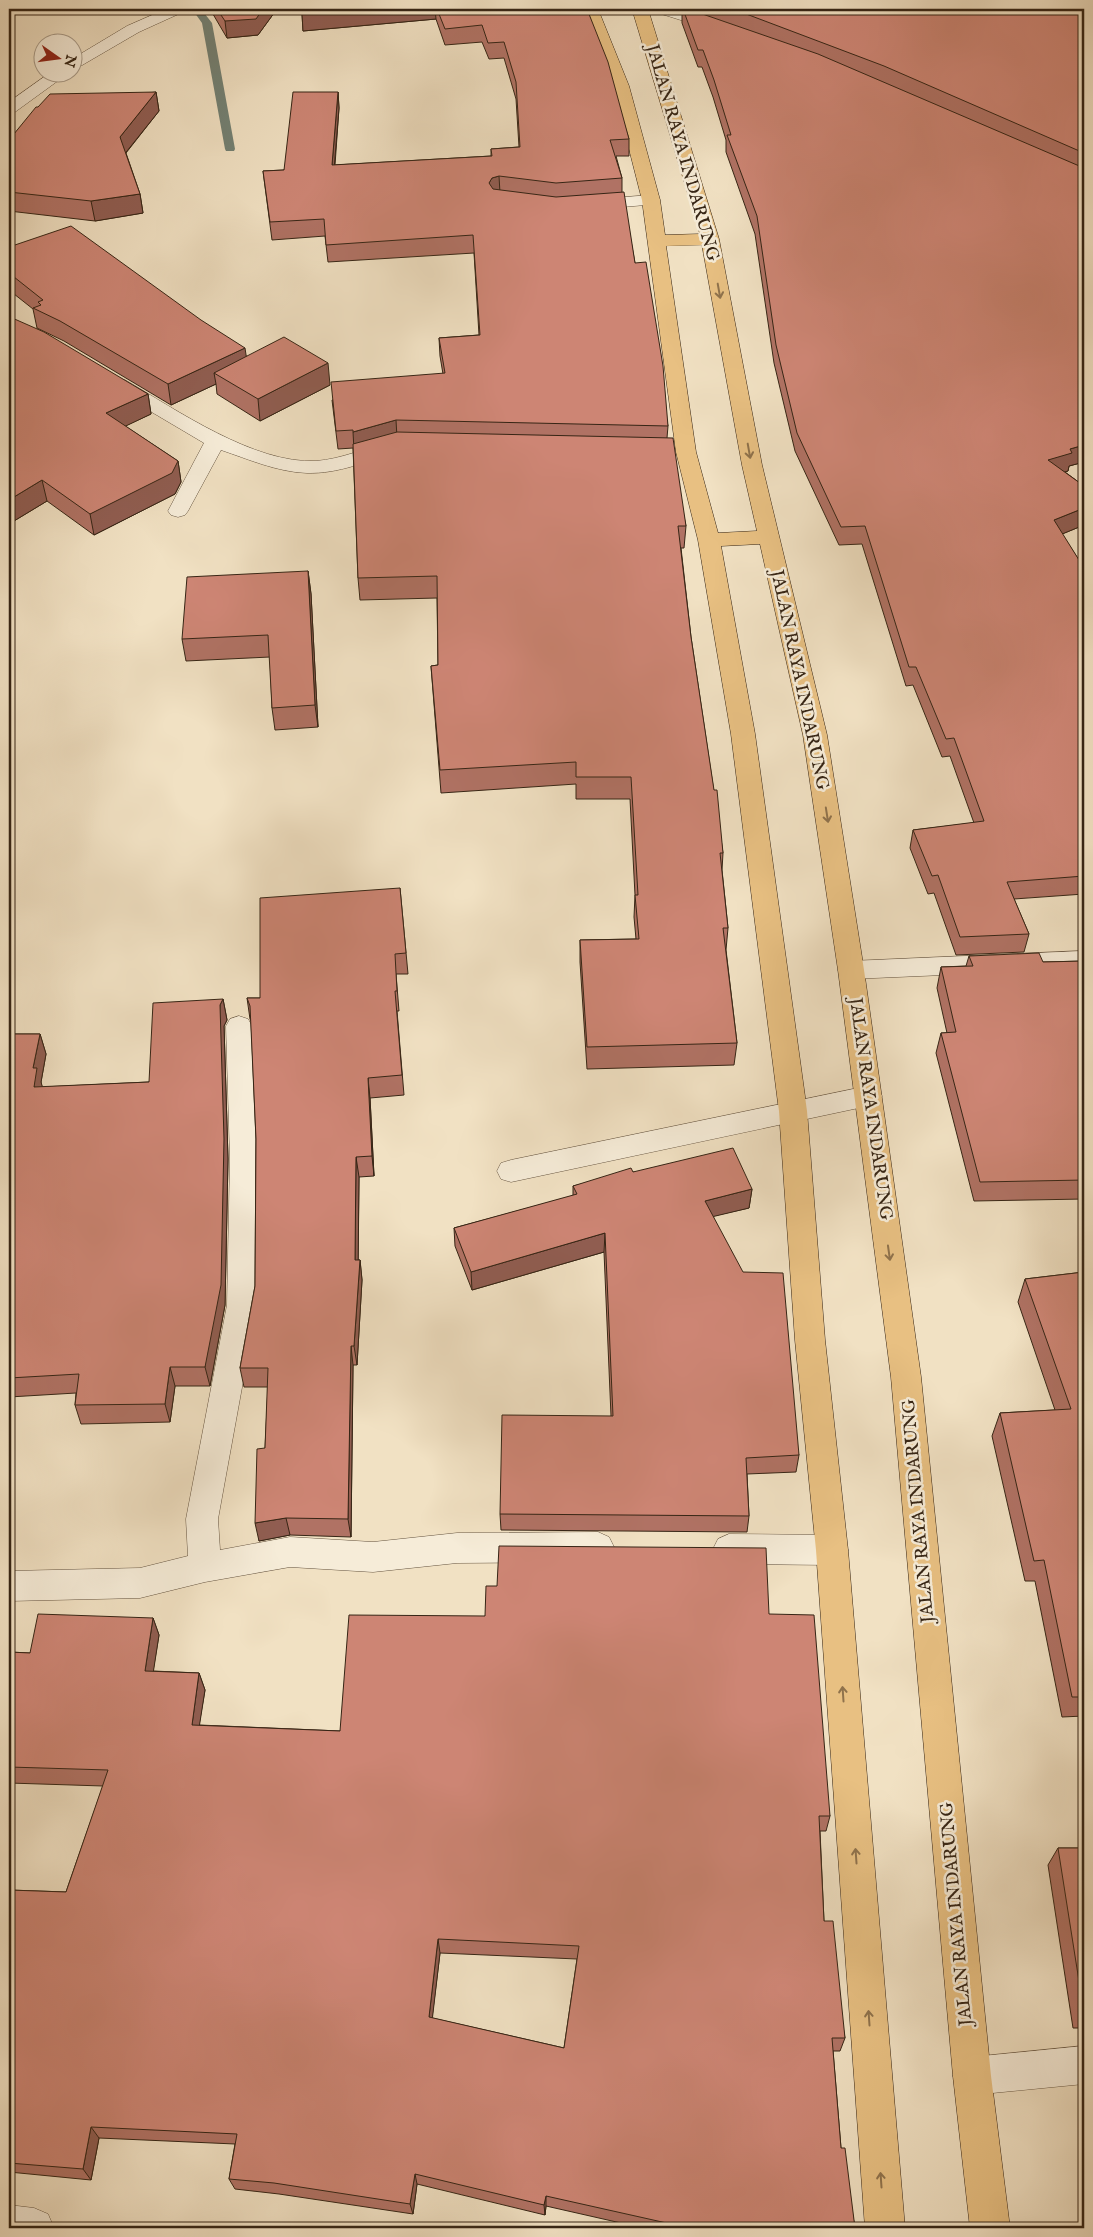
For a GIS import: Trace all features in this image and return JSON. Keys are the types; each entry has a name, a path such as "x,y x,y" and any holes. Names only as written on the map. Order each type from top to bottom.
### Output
{"highway":[{"path":"590,9 621,86 651,200 658,241 676,451 709,540 743,734 793,1111 810,1340 832,1550 885,2228"},
{"name":"JALAN RAYA INDARUNG","path":"640,9 710,239 752,465 815,735 851,970 906,1377 972,2076 990,2228"},
{"path":"658,241 710,239"},
{"path":"709,540 768,537"}],"street":[{"path":"82,60 133,29 177,9"},
{"path":"660,9 731,31"},
{"path":"9,109 48,82"},
{"path":"572,206 651,200"},
{"path":"106,376 215,441 291,465 306,468 324,466 396,446 406,447"},
{"path":"178,511 215,441"},
{"path":"851,970 1084,960"},
{"path":"205,1567 202,1519 242,1305 244,1159 239,1026"},
{"path":"511,1171 868,1096"},
{"path":"9,1586 140,1583 205,1567 290,1552 373,1557 457,1548 623,1547"},
{"path":"703,1548 832,1550"},
{"path":"972,2076 1084,2065"},
{"path":"9,2226 34,2228"}],"building":[{"path":"217,9 263,9 256,19 225,21"},
{"path":"303,9 367,9 302,14"},
{"path":"437,9 587,9 608,62 629,139 610,140 622,178 556,183 499,176 492,178 489,183 493,189 556,197 624,192 635,263 646,262 663,366 668,426 396,420 353,432 353,430 336,431 331,382 445,373 439,338 480,335 473,235 326,245 324,219 270,222 263,171 284,170 293,92 338,92 332,165 492,156 491,149 520,147 516,82 504,42 488,43 482,25 445,29"},
{"path":"683,9 688,9 818,54 1084,168 1084,445 1070,449 1072,453 1048,460 1084,486 1084,508 1054,520 1084,568 1084,876 1007,882 1029,934 960,937 938,875 932,876 913,830 984,821 954,738 946,739 916,667 909,667 865,526 841,527 797,433 776,345 757,216 727,135 731,135 714,80 703,50 698,50"},
{"path":"733,9 1084,9 1084,153 884,66"},
{"path":"156,92 120,137 140,194 91,201 9,192 9,140 36,107 50,94"},
{"path":"71,226 201,320 245,348 168,384 60,321 33,308 41,305 38,302 43,300 9,273 9,247"},
{"path":"9,317 44,332 148,394 106,413 178,461 172,473 90,514 42,480 9,500"},
{"path":"284,337 328,363 258,399 214,373"},
{"path":"397,432 673,438 686,526 678,526 691,637 714,790 717,790 723,853 720,853 728,928 723,928 737,1043 587,1047 580,940 639,939 635,895 638,895 631,777 576,777 576,762 440,770 431,666 438,665 437,576 358,578 353,444"},
{"path":"308,571 315,705 272,708 268,635 182,639 187,577"},
{"path":"400,888 406,953 395,954 397,991 395,991 402,1075 368,1078 372,1156 356,1157 355,1260 360,1260 354,1346 351,1346 348,1519 286,1518 255,1523 257,1449 265,1448 268,1368 240,1368 255,1286 256,1139 250,1006 247,998 260,998 260,898"},
{"path":"1039,953 1043,962 1084,961 1084,1180 980,1182 941,1033 956,1032 941,967 973,966 969,956"},
{"path":"223,999 220,1005 224,1139 221,1285 205,1367 170,1367 165,1404 75,1405 79,1374 9,1378 9,1034 40,1034 33,1068 37,1068 34,1087 149,1082 153,1003"},
{"path":"733,1148 752,1189 705,1201 743,1272 783,1273 799,1455 746,1458 749,1516 500,1514 502,1415 613,1416 605,1233 471,1272 454,1228 577,1194 573,1186 631,1168 633,1172"},
{"path":"1084,1272 1084,1697 1072,1697 1044,1560 1034,1561 1000,1413 1071,1409 1025,1279"},
{"path":"499,1546 766,1548 769,1614 814,1615 830,1816 819,1816 824,1921 833,1921 845,2038 832,2038 841,2148 845,2148 855,2228 680,2228 680,2226 546,2196 544,2205 415,2174 410,2204 274,2183 229,2179 237,2134 91,2127 83,2169 9,2163 9,1890 66,1892 108,1770 9,1767 9,1652 30,1653 38,1614 153,1618 145,1671 199,1673 192,1725 340,1731 349,1615 485,1616 486,1586 497,1586","holes":["438,1939 579,1946 564,2048 429,2017"]},
{"path":"1058,1848 1084,1848 1084,2013"}],"waterway":[{"path":"197,9 207,23 230,149"}]}
